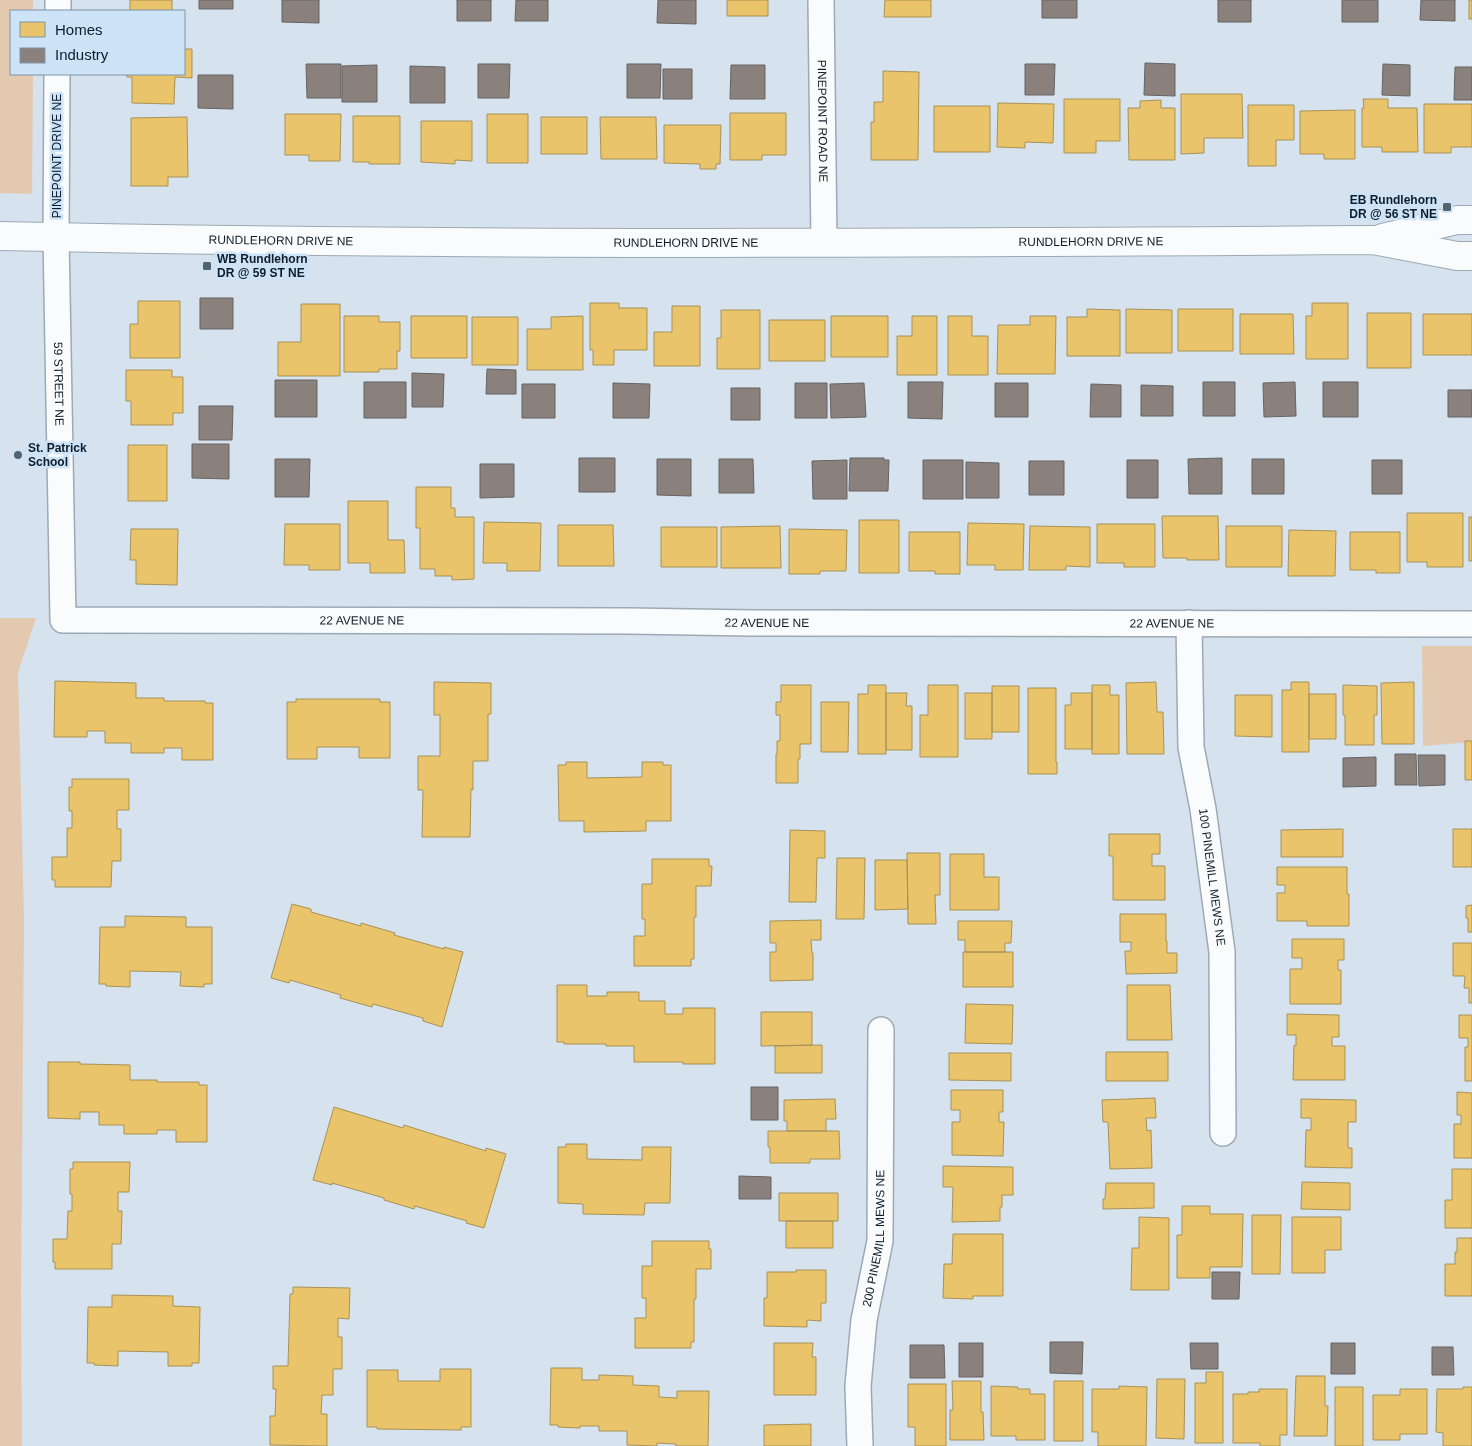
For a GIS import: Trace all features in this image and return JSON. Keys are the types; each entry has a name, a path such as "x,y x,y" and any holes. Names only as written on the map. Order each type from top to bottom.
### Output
{"street":[{"name":"PINEPOINT ROAD NE","path":"821,0 824,243"},
{"name":"PINEPOINT DRIVE NE","path":"56,238 57,75"},
{"name":"RUNDLEHORN DRIVE NE","path":"1373,240 1457,220 1472,220"},
{"name":"RUNDLEHORN DRIVE NE","path":"0,236 260,242 824,243 1373,240 1457,256 1472,256"},
{"name":"59 STREET NE","path":"56,238 63,620"},
{"name":"22 AVENUE NE","path":"63,620 1472,624"},
{"name":"100 PINEMILL MEWS NE","path":"1189,622 1191,747 1203,809 1222,952 1222,1133"},
{"name":"200 PINEMILL MEWS NE","path":"860,1446 858,1386 864,1320 880,1241 881,1030"}],"shaded area":[{"path":"0,0 33,0 33,10 10,10 10,75 33,75 32,194 0,193"},
{"path":"0,618 36,618 18,672 24,919 21,1294 22,1446 0,1446"},
{"path":"1422,646 1472,646 1472,742 1423,746"}],"building: Homes":[{"path":"130,0 172,0 172,10 130,10"},
{"path":"727,0 768,0 768,16 727,16"},
{"path":"885,0 931,0 931,17 884,17"},
{"path":"1469,0 1472,0 1472,19 1469,19"},
{"path":"185,49 192,49 192,78 175,77 174,104 132,103 132,77 127,77 127,75 185,75"},
{"path":"883,71 919,72 918,160 871,160 871,122 874,122 874,102 883,102"},
{"path":"1181,94 1242,94 1243,138 1204,138 1204,153 1181,154"},
{"path":"1064,99 1120,99 1120,141 1096,141 1096,153 1064,153"},
{"path":"1363,99 1388,99 1388,108 1417,108 1418,152 1382,152 1382,147 1362,147"},
{"path":"1161,100 1161,108 1175,108 1175,160 1129,160 1128,108 1140,108 1140,101"},
{"path":"998,103 1054,104 1053,143 1025,142 1025,148 997,147"},
{"path":"1424,104 1472,104 1472,147 1451,147 1451,153 1424,153"},
{"path":"1248,105 1294,105 1294,140 1276,140 1276,166 1248,166"},
{"path":"934,106 990,106 990,152 934,152"},
{"path":"1355,110 1355,159 1324,159 1324,154 1300,154 1300,111"},
{"path":"730,113 786,113 786,155 762,155 762,160 730,160"},
{"path":"285,114 341,114 340,161 309,161 309,155 285,155"},
{"path":"487,114 528,114 528,163 487,163"},
{"path":"353,116 400,116 400,164 353,162"},
{"path":"187,117 188,177 168,177 168,186 131,186 131,118"},
{"path":"541,117 587,117 587,154 541,154"},
{"path":"600,117 656,117 657,159 601,159"},
{"path":"421,121 472,121 472,161 455,160 455,164 421,162"},
{"path":"664,125 721,125 720,164 716,164 716,169 700,169 700,164 664,163"},
{"path":"138,301 180,301 180,358 130,358 130,324 138,324"},
{"path":"590,303 619,303 619,308 647,308 647,350 614,350 614,365 593,365 593,350 590,350"},
{"path":"1312,303 1348,303 1348,359 1306,359 1306,316 1312,316"},
{"path":"301,304 340,304 340,376 278,376 278,342 301,342"},
{"path":"672,306 700,306 700,366 654,366 654,332 672,332"},
{"path":"1087,309 1120,310 1120,356 1067,356 1067,317 1087,317"},
{"path":"1126,309 1172,310 1172,353 1126,353"},
{"path":"1178,309 1233,309 1233,351 1178,351"},
{"path":"721,310 760,310 760,369 717,369 717,338 721,338"},
{"path":"1367,313 1411,313 1411,368 1367,368"},
{"path":"1240,314 1293,314 1294,354 1240,354"},
{"path":"1423,314 1472,314 1472,355 1423,355"},
{"path":"344,316 379,316 379,322 400,322 400,351 397,351 397,369 379,369 379,372 344,372"},
{"path":"411,316 467,316 467,358 411,358"},
{"path":"583,316 583,370 527,370 527,329 551,329 551,317"},
{"path":"831,316 888,316 888,357 831,357"},
{"path":"912,316 937,316 937,375 897,375 897,336 912,336"},
{"path":"948,316 972,316 972,336 988,336 988,375 948,375"},
{"path":"1030,316 1056,316 1055,374 997,374 998,325 1030,325"},
{"path":"472,317 518,317 518,365 472,365"},
{"path":"769,320 825,320 825,361 769,361"},
{"path":"126,370 172,370 172,377 183,377 183,413 173,413 173,425 131,425 131,401 126,401"},
{"path":"128,445 167,445 167,501 128,501"},
{"path":"416,487 451,487 451,508 455,508 455,517 474,517 474,579 452,580 452,576 435,576 435,569 420,569 420,528 416,528"},
{"path":"348,501 388,501 388,540 404,540 405,573 370,573 370,563 348,563"},
{"path":"1407,513 1463,513 1463,567 1427,567 1427,562 1407,562"},
{"path":"1162,516 1218,516 1219,560 1163,558"},
{"path":"1469,517 1472,517 1472,561 1469,561"},
{"path":"859,520 899,520 899,573 859,573"},
{"path":"484,522 541,523 540,571 507,571 507,563 483,563"},
{"path":"968,523 1024,524 1023,570 995,570 995,565 967,565"},
{"path":"285,524 340,524 340,570 309,570 309,565 284,565"},
{"path":"1097,524 1155,524 1155,567 1124,567 1124,563 1097,563"},
{"path":"558,525 613,525 614,566 558,566"},
{"path":"780,526 781,568 721,568 721,527"},
{"path":"1030,526 1090,527 1090,567 1066,566 1066,570 1029,570"},
{"path":"1226,526 1282,526 1282,567 1226,567"},
{"path":"661,527 717,527 717,567 661,567"},
{"path":"131,529 178,529 177,585 136,584 136,560 130,560"},
{"path":"789,529 847,530 846,571 820,571 820,574 789,574"},
{"path":"1289,530 1336,531 1335,576 1288,576"},
{"path":"909,532 960,532 960,574 935,574 935,571 909,571"},
{"path":"1350,532 1400,532 1400,573 1376,573 1376,570 1350,570"},
{"path":"55,681 136,683 136,698 164,698 164,701 205,701 205,703 213,703 213,760 182,760 182,748 164,748 164,753 131,753 131,743 105,743 105,731 87,731 87,737 54,737"},
{"path":"434,682 491,683 491,714 488,714 488,761 473,761 470,837 422,837 423,790 418,790 418,756 440,756 440,715 434,715"},
{"path":"1156,682 1157,712 1163,712 1164,754 1127,754 1126,683"},
{"path":"1291,682 1309,682 1309,752 1282,752 1282,690 1291,690"},
{"path":"1414,682 1414,744 1382,744 1381,683"},
{"path":"781,685 811,685 811,744 800,744 798,783 776,783 776,754 777,741 780,741 780,715 776,715 776,702 781,702"},
{"path":"868,685 886,685 886,754 858,754 858,694 868,694"},
{"path":"928,685 958,685 958,757 920,757 920,715 928,715"},
{"path":"1092,685 1110,685 1110,695 1119,695 1119,754 1092,754"},
{"path":"1343,685 1377,686 1377,715 1374,715 1374,745 1345,745"},
{"path":"992,686 1019,686 1019,732 992,732"},
{"path":"1028,688 1056,688 1057,774 1028,774"},
{"path":"886,693 907,693 906,706 912,706 912,750 886,750"},
{"path":"965,693 992,693 992,739 965,739"},
{"path":"1071,693 1092,693 1092,749 1065,749 1065,705 1071,705"},
{"path":"1309,694 1336,694 1336,739 1309,739"},
{"path":"1235,695 1272,695 1272,737 1235,736"},
{"path":"296,699 380,699 380,702 390,702 390,758 359,758 359,747 317,747 317,759 287,759 287,702 296,702"},
{"path":"821,702 849,702 848,752 821,752"},
{"path":"1465,741 1472,741 1472,780 1465,780"},
{"path":"566,762 587,762 587,778 642,777 642,762 663,762 663,765 671,765 671,821 646,821 646,831 584,832 584,821 559,821 558,765 566,765"},
{"path":"72,779 129,779 129,810 117,810 117,829 121,829 121,861 112,861 111,887 55,887 55,880 52,880 52,857 67,857 67,828 72,828 72,811 69,811 69,787 72,787"},
{"path":"1343,829 1343,857 1281,857 1281,830"},
{"path":"1453,829 1472,829 1472,867 1453,867"},
{"path":"790,830 825,831 825,858 817,858 816,902 789,902"},
{"path":"1109,834 1160,834 1160,854 1152,854 1152,866 1165,866 1165,900 1113,900 1113,856 1109,856"},
{"path":"907,853 940,853 940,895 935,895 936,924 908,924"},
{"path":"950,854 984,854 984,877 999,877 999,910 950,910"},
{"path":"837,858 865,858 864,919 836,919"},
{"path":"652,859 709,859 709,866 712,866 711,886 696,886 694,959 691,959 691,966 634,966 634,936 645,936 645,919 642,919 642,884 652,884"},
{"path":"875,860 907,860 908,909 875,910"},
{"path":"1277,867 1347,867 1349,926 1307,926 1307,921 1277,921 1277,893 1285,893 1285,885 1277,885"},
{"path":"292,904 311,909 311,912 361,926 361,923 395,933 394,935 444,949 444,947 463,952 442,1027 423,1021 423,1018 373,1004 372,1007 340,998 341,995 290,980 289,983 271,978"},
{"path":"1472,905 1472,932 1468,932 1466,906"},
{"path":"1120,914 1166,914 1167,953 1177,953 1177,973 1126,974 1125,951 1131,951 1131,942 1120,942"},
{"path":"125,916 186,917 186,927 212,927 212,984 204,984 204,987 180,986 181,972 130,971 130,987 99,984 100,927 125,927"},
{"path":"821,920 821,940 811,940 813,980 770,981 770,952 776,952 776,943 770,943 770,921"},
{"path":"958,921 1012,921 1011,943 1005,943 1005,952 965,952 965,940 958,940"},
{"path":"1292,939 1344,939 1344,960 1338,960 1338,970 1341,970 1341,1004 1290,1004 1290,969 1302,969 1302,958 1292,958"},
{"path":"1453,943 1472,943 1472,1003 1469,1003 1469,988 1464,988 1465,976 1453,976"},
{"path":"963,952 1013,952 1013,987 963,987"},
{"path":"557,985 587,985 587,996 607,996 607,992 639,992 639,1001 665,1001 665,1014 683,1014 683,1008 715,1008 715,1064 634,1062 634,1046 564,1044 564,1042 557,1042"},
{"path":"1127,985 1170,985 1172,1040 1127,1040"},
{"path":"966,1004 1013,1005 1012,1044 965,1043"},
{"path":"761,1012 812,1012 812,1045 761,1046"},
{"path":"1287,1014 1339,1015 1339,1037 1332,1037 1332,1046 1345,1046 1345,1080 1293,1080 1296,1035 1287,1035"},
{"path":"1459,1015 1472,1015 1472,1081 1465,1081 1465,1047 1468,1047 1468,1038 1459,1038"},
{"path":"822,1045 822,1073 775,1073 775,1046"},
{"path":"1106,1052 1168,1052 1168,1081 1106,1081"},
{"path":"949,1053 1011,1053 1011,1081 949,1080"},
{"path":"48,1062 130,1065 130,1080 199,1082 199,1085 207,1085 207,1142 176,1142 176,1130 157,1130 157,1134 124,1134 124,1125 99,1125 99,1112 80,1112 80,1119 48,1118"},
{"path":"951,1090 1003,1090 1003,1112 999,1112 999,1122 1004,1122 1003,1156 952,1155 952,1122 960,1122 960,1110 951,1110"},
{"path":"1457,1092 1472,1093 1472,1158 1454,1158 1454,1124 1461,1124 1461,1115 1457,1115"},
{"path":"1155,1098 1156,1118 1146,1118 1147,1131 1151,1130 1152,1168 1110,1169 1108,1122 1103,1122 1102,1100"},
{"path":"835,1099 836,1119 826,1119 826,1131 787,1131 787,1121 784,1121 784,1100"},
{"path":"1301,1099 1356,1100 1356,1122 1348,1122 1348,1148 1352,1148 1352,1168 1305,1167 1306,1130 1311,1130 1311,1118 1301,1118"},
{"path":"334,1107 403,1128 404,1125 486,1151 486,1148 506,1154 484,1228 466,1223 467,1221 415,1206 414,1209 332,1183 332,1185 313,1180"},
{"path":"768,1131 839,1131 840,1159 810,1159 810,1163 770,1163"},
{"path":"566,1144 587,1144 587,1159 642,1160 642,1147 671,1147 670,1203 645,1203 644,1215 583,1214 583,1204 558,1203 558,1147 566,1147"},
{"path":"73,1162 130,1162 129,1192 118,1192 118,1211 122,1211 121,1244 112,1244 112,1269 55,1269 55,1262 53,1262 53,1239 67,1239 68,1211 72,1211 70,1169 73,1169"},
{"path":"943,1166 1013,1167 1013,1195 1002,1195 1000,1221 952,1222 953,1187 943,1187"},
{"path":"1452,1169 1472,1169 1472,1228 1445,1228 1445,1200 1452,1200"},
{"path":"1302,1182 1350,1183 1350,1210 1301,1209"},
{"path":"1106,1183 1154,1183 1154,1208 1103,1209"},
{"path":"779,1193 838,1193 838,1221 779,1221"},
{"path":"1182,1206 1210,1206 1210,1214 1243,1214 1242,1267 1210,1267 1210,1278 1177,1278 1177,1235 1182,1235"},
{"path":"1252,1215 1281,1215 1280,1274 1252,1274"},
{"path":"1139,1217 1169,1218 1169,1290 1131,1290 1132,1248 1139,1248"},
{"path":"1292,1217 1341,1217 1341,1250 1325,1250 1325,1273 1292,1273"},
{"path":"786,1221 833,1221 833,1248 786,1248"},
{"path":"953,1234 1003,1234 1003,1296 973,1296 973,1299 943,1298 944,1264 952,1264"},
{"path":"1457,1238 1472,1238 1472,1296 1445,1296 1445,1264 1455,1264"},
{"path":"652,1241 709,1241 711,1269 696,1269 694,1342 691,1342 691,1348 635,1348 635,1318 646,1318 646,1298 642,1298 642,1266 652,1266"},
{"path":"796,1270 826,1270 826,1303 821,1303 821,1321 807,1320 807,1327 764,1326 764,1298 767,1298 767,1272 796,1272"},
{"path":"293,1287 350,1288 349,1319 338,1318 338,1337 342,1337 342,1369 333,1369 333,1395 322,1395 321,1414 327,1414 327,1446 270,1445 270,1416 275,1416 276,1389 273,1389 273,1366 288,1366 290,1294 293,1294"},
{"path":"112,1295 173,1296 173,1306 200,1307 199,1363 192,1363 192,1366 168,1366 168,1352 118,1351 118,1366 87,1363 88,1307 112,1307"},
{"path":"774,1343 813,1343 812,1357 816,1357 816,1395 774,1395"},
{"path":"551,1368 582,1368 582,1380 599,1380 599,1375 633,1376 633,1385 659,1386 659,1397 677,1398 677,1391 709,1391 708,1446 676,1446 676,1444 657,1443 657,1446 627,1445 627,1431 599,1431 599,1426 580,1426 580,1428 550,1425"},
{"path":"440,1369 471,1369 471,1427 461,1427 461,1430 377,1429 377,1427 367,1427 367,1370 398,1370 398,1381 440,1381"},
{"path":"1206,1372 1223,1372 1223,1443 1195,1443 1195,1383 1206,1383"},
{"path":"1296,1376 1325,1376 1325,1406 1328,1406 1327,1436 1294,1436"},
{"path":"1157,1379 1185,1379 1184,1439 1156,1438"},
{"path":"952,1381 981,1381 981,1412 983,1412 984,1440 950,1440 950,1410 953,1410"},
{"path":"1054,1381 1083,1381 1083,1441 1054,1441"},
{"path":"908,1384 946,1384 946,1446 915,1446 915,1427 908,1427"},
{"path":"991,1386 1018,1387 1018,1389 1030,1389 1030,1394 1045,1394 1045,1440 1016,1440 1016,1436 991,1436"},
{"path":"1119,1386 1147,1387 1146,1446 1098,1446 1098,1432 1092,1432 1092,1389 1119,1389"},
{"path":"1335,1387 1363,1387 1363,1446 1335,1446"},
{"path":"1463,1387 1472,1387 1472,1446 1443,1446 1443,1433 1436,1432 1437,1389 1463,1389"},
{"path":"1259,1389 1287,1389 1287,1435 1280,1435 1280,1446 1260,1446 1260,1443 1233,1443 1233,1394 1259,1392"},
{"path":"1400,1389 1427,1389 1427,1434 1400,1434 1400,1440 1373,1440 1373,1395 1400,1395"},
{"path":"811,1424 811,1446 764,1446 764,1425"}],"building: Industry":[{"path":"199,0 233,0 233,9 199,9"},
{"path":"282,0 319,0 319,23 282,22"},
{"path":"457,0 491,0 491,21 457,21"},
{"path":"516,0 548,0 548,21 515,21"},
{"path":"658,0 696,0 696,24 657,23"},
{"path":"1042,0 1077,0 1077,18 1042,18"},
{"path":"1218,0 1251,0 1251,22 1218,22"},
{"path":"1342,0 1378,0 1378,22 1342,22"},
{"path":"1421,0 1455,0 1455,21 1420,20"},
{"path":"1145,63 1175,64 1175,96 1144,95"},
{"path":"306,64 341,64 341,98 307,98"},
{"path":"478,64 510,64 509,98 478,98"},
{"path":"627,64 661,64 660,98 627,98"},
{"path":"1025,64 1055,64 1054,95 1025,95"},
{"path":"1383,64 1410,65 1410,96 1382,95"},
{"path":"377,65 377,102 342,102 342,66"},
{"path":"731,65 765,65 765,99 730,99"},
{"path":"410,66 445,67 445,103 410,103"},
{"path":"1455,67 1472,67 1472,100 1454,100"},
{"path":"663,69 692,69 692,99 663,99"},
{"path":"198,75 233,75 233,109 198,108"},
{"path":"200,298 233,298 233,329 200,329"},
{"path":"487,369 516,370 516,394 486,394"},
{"path":"412,373 444,374 443,407 412,407"},
{"path":"275,380 317,380 317,417 275,417"},
{"path":"364,382 406,382 406,418 364,418"},
{"path":"908,382 943,382 942,419 908,418"},
{"path":"1203,382 1235,382 1235,416 1203,416"},
{"path":"1295,382 1296,416 1264,417 1263,383"},
{"path":"1323,382 1358,382 1358,417 1323,417"},
{"path":"613,383 650,384 649,418 613,418"},
{"path":"795,383 827,383 827,418 795,418"},
{"path":"864,383 866,417 831,418 830,384"},
{"path":"995,383 1028,383 1028,417 995,417"},
{"path":"522,384 555,384 555,418 522,418"},
{"path":"1091,384 1121,385 1121,417 1090,417"},
{"path":"1141,385 1173,386 1173,416 1141,416"},
{"path":"731,388 760,388 760,420 731,420"},
{"path":"1448,390 1472,390 1472,417 1448,417"},
{"path":"199,406 233,406 232,440 199,440"},
{"path":"192,444 229,444 229,479 192,478"},
{"path":"579,458 615,458 615,492 579,492"},
{"path":"850,458 884,458 884,460 889,460 888,491 849,491"},
{"path":"1222,458 1222,494 1189,494 1188,459"},
{"path":"275,459 310,459 309,497 275,497"},
{"path":"657,459 691,459 691,496 657,495"},
{"path":"719,459 753,459 754,493 719,493"},
{"path":"1252,459 1284,459 1284,494 1252,494"},
{"path":"847,460 847,499 813,499 812,461"},
{"path":"923,460 963,460 963,499 923,499"},
{"path":"1127,460 1158,460 1158,498 1127,498"},
{"path":"1372,460 1402,460 1402,494 1372,494"},
{"path":"1029,461 1064,461 1064,495 1029,495"},
{"path":"966,462 999,463 999,498 966,498"},
{"path":"480,464 514,464 514,497 480,498"},
{"path":"1395,754 1416,754 1417,785 1395,785"},
{"path":"1418,755 1445,755 1445,785 1419,786"},
{"path":"1376,757 1376,786 1343,787 1343,758"},
{"path":"751,1087 778,1087 778,1120 751,1120"},
{"path":"739,1176 771,1177 771,1199 739,1199"},
{"path":"1212,1272 1240,1272 1239,1299 1212,1299"},
{"path":"1050,1342 1083,1342 1082,1374 1050,1373"},
{"path":"959,1343 983,1343 983,1377 959,1377"},
{"path":"1190,1343 1218,1343 1218,1369 1191,1369"},
{"path":"1331,1343 1355,1343 1355,1374 1331,1374"},
{"path":"910,1345 944,1345 945,1378 910,1378"},
{"path":"1432,1347 1453,1347 1454,1375 1432,1375"}],"place":[{"name":"EB Rundlehorn DR @ 56 ST NE","path":"1447,207"},
{"name":"WB Rundlehorn DR @ 59 ST NE","path":"207,266"},
{"name":"St. Patrick School","path":"18,455"}]}
